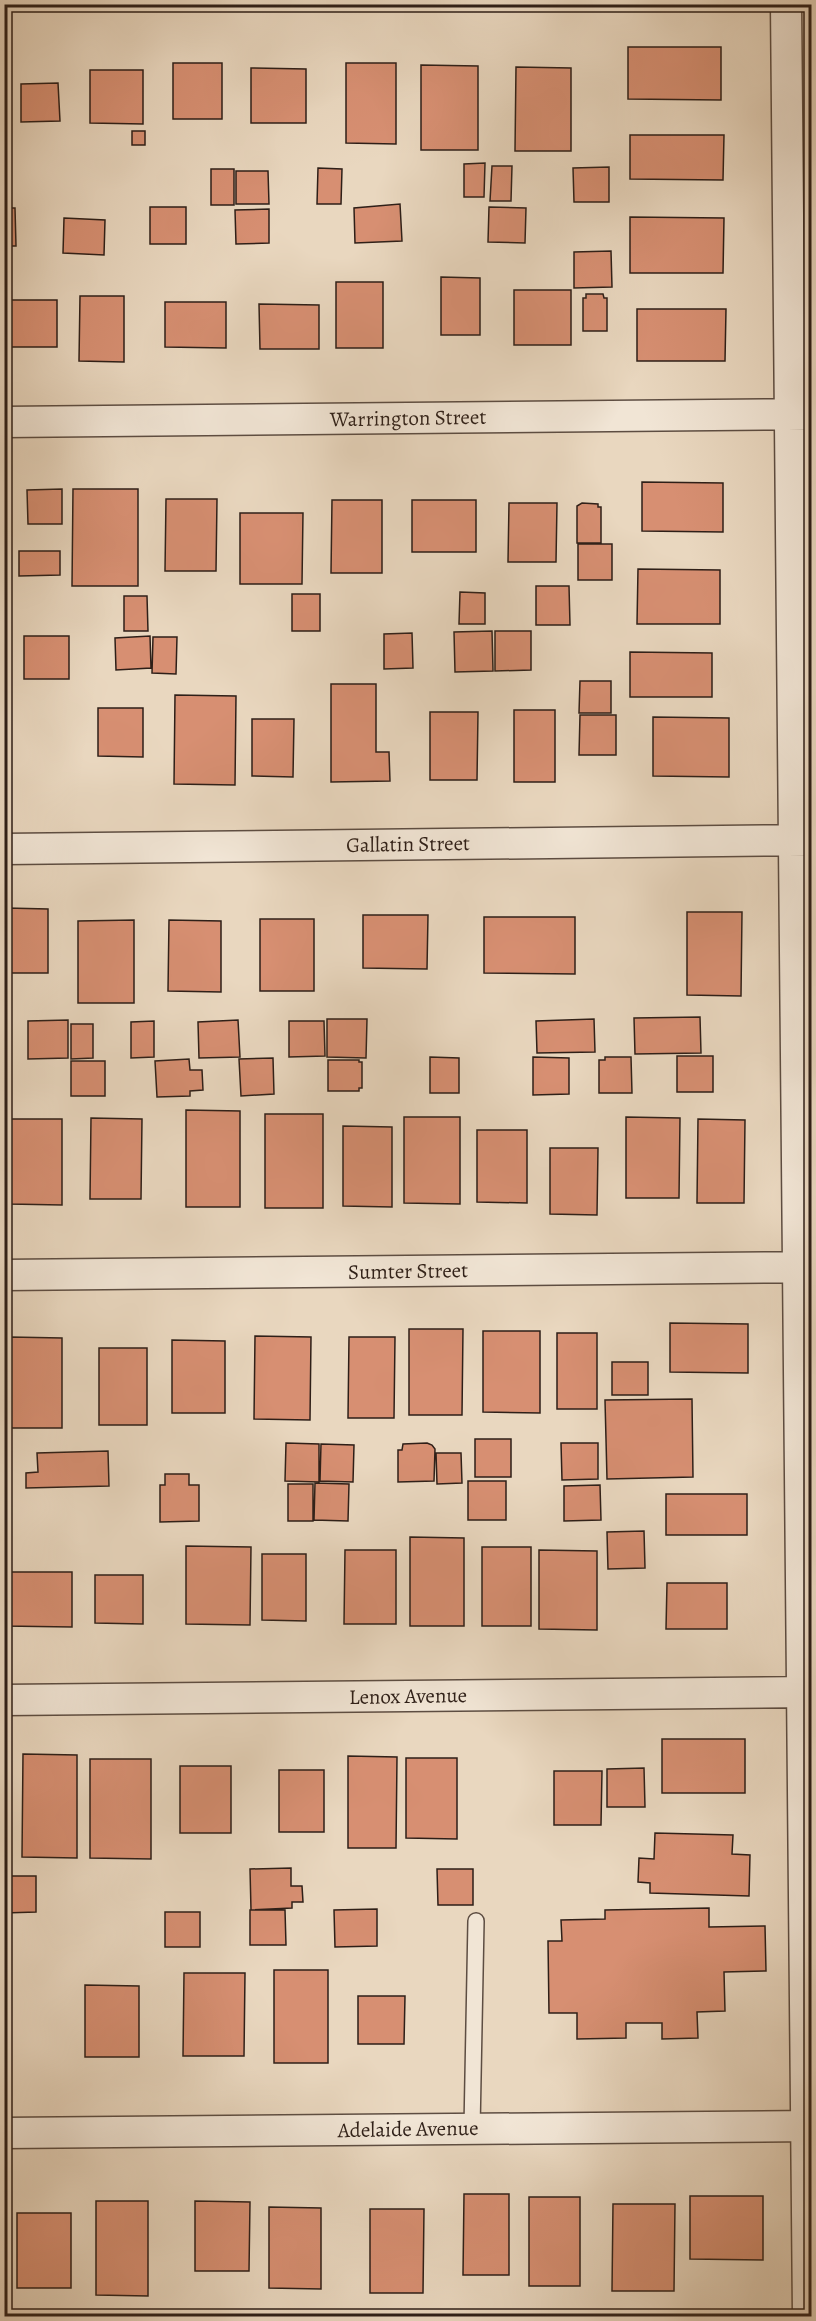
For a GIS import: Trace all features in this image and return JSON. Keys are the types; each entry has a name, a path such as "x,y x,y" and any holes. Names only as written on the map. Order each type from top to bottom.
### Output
{"street":[{"path":"786,4 801,414 808,2316"},
{"name":"Warrington Street","path":"4,422 801,414"},
{"name":"Gallatin Street","path":"4,849 803,841"},
{"name":"Sumter Street","path":"4,1275 805,1267"},
{"name":"Lenox Avenue","path":"4,1700 807,1692"},
{"name":"Adelaide Avenue","path":"4,2133 809,2126"}],"lane":[{"path":"472,2129 476,1921"}],"building":[{"path":"628,47 721,47 721,100 628,99"},
{"path":"173,63 222,63 222,119 173,119"},
{"path":"346,63 396,63 396,144 346,143"},
{"path":"421,65 478,66 478,150 421,150"},
{"path":"516,67 571,68 571,151 515,151"},
{"path":"251,68 306,69 306,123 251,123"},
{"path":"90,70 143,70 143,124 90,123"},
{"path":"58,83 60,121 21,122 21,84"},
{"path":"132,131 145,131 145,145 132,145"},
{"path":"630,135 724,135 723,180 630,179"},
{"path":"485,163 484,197 464,197 464,164"},
{"path":"492,166 512,166 511,201 490,201"},
{"path":"609,167 609,202 574,202 573,168"},
{"path":"318,168 342,169 341,204 317,204"},
{"path":"211,169 234,169 234,205 211,205"},
{"path":"236,171 268,171 269,204 236,204"},
{"path":"400,204 402,241 355,243 354,208"},
{"path":"150,207 186,207 186,244 150,244"},
{"path":"489,207 526,208 525,243 488,242"},
{"path":"4,208 15,208 16,246 4,246"},
{"path":"269,209 269,243 236,244 235,210"},
{"path":"630,217 724,218 723,273 630,273"},
{"path":"64,218 105,220 104,255 63,253"},
{"path":"611,251 612,287 574,288 574,252"},
{"path":"441,277 480,278 480,335 441,335"},
{"path":"336,282 383,282 383,348 336,348"},
{"path":"514,290 571,290 571,345 514,345"},
{"path":"586,294 603,294 604,298 607,298 607,331 583,331 583,298 586,298"},
{"path":"80,296 124,296 124,362 79,361"},
{"path":"4,300 57,300 57,347 4,347"},
{"path":"165,302 226,302 226,348 165,347"},
{"path":"259,304 319,305 319,349 260,349"},
{"path":"637,309 726,309 725,361 637,361"},
{"path":"642,482 723,483 723,532 642,531"},
{"path":"62,489 62,524 28,524 27,490"},
{"path":"73,489 138,489 138,586 72,586"},
{"path":"166,499 217,499 216,571 165,571"},
{"path":"332,500 382,500 382,573 331,573"},
{"path":"412,500 476,500 476,552 412,552"},
{"path":"509,503 557,503 556,562 508,562"},
{"path":"582,503 598,504 598,507 601,507 601,543 577,543 577,506"},
{"path":"240,513 303,513 302,584 240,584"},
{"path":"578,544 612,544 612,580 578,580"},
{"path":"19,551 60,551 60,575 19,576"},
{"path":"638,569 720,570 720,624 637,624"},
{"path":"536,586 569,586 570,625 536,625"},
{"path":"460,592 485,593 485,624 459,624"},
{"path":"292,594 320,594 320,631 292,631"},
{"path":"124,596 147,596 148,631 124,631"},
{"path":"492,631 493,671 455,672 454,632"},
{"path":"495,631 531,631 531,670 495,671"},
{"path":"412,633 413,668 384,669 384,634"},
{"path":"24,636 69,636 69,679 24,679"},
{"path":"150,636 151,668 116,670 115,638"},
{"path":"153,637 177,637 176,674 152,673"},
{"path":"630,652 712,653 712,697 630,697"},
{"path":"580,681 611,681 611,713 579,713"},
{"path":"331,684 376,684 376,752 389,752 390,781 331,782"},
{"path":"175,695 236,696 235,785 174,784"},
{"path":"98,708 143,708 143,757 98,756"},
{"path":"514,710 555,710 555,782 514,782"},
{"path":"430,712 478,712 477,780 430,780"},
{"path":"580,715 616,715 616,755 579,755"},
{"path":"653,717 729,718 729,777 653,776"},
{"path":"252,719 294,719 293,777 252,776"},
{"path":"6,908 48,909 48,973 5,973"},
{"path":"687,912 742,912 741,996 687,995"},
{"path":"363,915 428,915 427,969 363,968"},
{"path":"484,917 575,917 575,974 484,973"},
{"path":"260,919 314,919 314,991 260,991"},
{"path":"134,920 134,1003 78,1003 78,921"},
{"path":"169,920 221,921 221,992 168,991"},
{"path":"700,1017 701,1053 635,1054 634,1018"},
{"path":"327,1019 367,1019 366,1058 327,1057"},
{"path":"594,1019 595,1052 537,1053 536,1021"},
{"path":"68,1020 68,1058 28,1059 28,1021"},
{"path":"238,1020 240,1057 199,1058 198,1022"},
{"path":"154,1021 154,1057 131,1058 131,1022"},
{"path":"289,1021 324,1021 325,1056 289,1057"},
{"path":"71,1024 93,1024 93,1058 71,1059"},
{"path":"677,1056 713,1056 713,1092 677,1092"},
{"path":"430,1057 459,1058 459,1093 430,1093"},
{"path":"533,1057 569,1058 569,1094 533,1095"},
{"path":"605,1057 631,1057 632,1093 599,1093 599,1060 605,1060"},
{"path":"273,1058 274,1094 241,1096 239,1059"},
{"path":"189,1059 190,1070 202,1070 203,1090 190,1091 190,1096 157,1097 155,1061"},
{"path":"328,1060 359,1060 362,1062 362,1088 359,1088 359,1091 328,1091"},
{"path":"71,1061 105,1061 105,1096 71,1096"},
{"path":"186,1110 240,1111 240,1207 186,1207"},
{"path":"265,1114 323,1114 323,1208 265,1208"},
{"path":"404,1117 460,1117 460,1204 404,1203"},
{"path":"626,1117 680,1118 679,1198 626,1198"},
{"path":"91,1118 142,1119 141,1199 90,1199"},
{"path":"9,1119 62,1119 62,1205 9,1204"},
{"path":"698,1119 745,1120 744,1203 697,1203"},
{"path":"343,1126 392,1127 392,1207 343,1206"},
{"path":"477,1130 527,1130 527,1203 477,1202"},
{"path":"550,1148 598,1148 597,1215 550,1214"},
{"path":"670,1323 748,1324 748,1373 670,1372"},
{"path":"409,1329 463,1329 462,1415 409,1415"},
{"path":"483,1331 540,1331 540,1413 483,1412"},
{"path":"557,1333 597,1333 597,1409 557,1409"},
{"path":"255,1336 311,1337 310,1420 254,1419"},
{"path":"10,1337 62,1338 62,1428 9,1428"},
{"path":"349,1337 395,1337 394,1418 348,1418"},
{"path":"172,1340 225,1341 225,1413 172,1413"},
{"path":"99,1348 147,1348 147,1425 99,1425"},
{"path":"612,1362 648,1362 648,1395 612,1395"},
{"path":"692,1399 693,1477 607,1479 605,1400"},
{"path":"475,1439 511,1439 511,1477 475,1477"},
{"path":"286,1443 319,1444 319,1482 285,1481"},
{"path":"427,1443 435,1449 434,1481 398,1482 398,1450 402,1450 403,1444"},
{"path":"561,1443 598,1443 598,1479 562,1480"},
{"path":"321,1444 354,1445 353,1482 320,1481"},
{"path":"108,1451 109,1486 26,1488 26,1473 38,1472 37,1453"},
{"path":"436,1453 461,1453 462,1483 437,1484"},
{"path":"165,1474 189,1474 189,1485 199,1485 199,1521 160,1522 160,1485 165,1485"},
{"path":"468,1481 506,1481 506,1520 468,1520"},
{"path":"315,1483 349,1484 348,1521 314,1520"},
{"path":"288,1484 313,1484 313,1521 288,1521"},
{"path":"600,1485 601,1520 564,1521 564,1486"},
{"path":"666,1494 747,1494 747,1535 666,1535"},
{"path":"644,1531 645,1568 608,1569 607,1532"},
{"path":"410,1537 464,1538 464,1626 410,1626"},
{"path":"186,1546 251,1547 250,1625 186,1624"},
{"path":"482,1547 531,1547 531,1626 482,1626"},
{"path":"345,1550 396,1550 396,1624 344,1624"},
{"path":"539,1550 597,1551 597,1630 539,1629"},
{"path":"262,1554 306,1554 306,1621 262,1620"},
{"path":"4,1572 72,1572 72,1627 4,1626"},
{"path":"95,1575 143,1575 143,1624 95,1623"},
{"path":"667,1583 727,1583 727,1629 666,1629"},
{"path":"662,1739 745,1739 745,1793 662,1793"},
{"path":"23,1754 77,1755 77,1858 22,1857"},
{"path":"348,1756 397,1757 396,1848 348,1848"},
{"path":"406,1758 457,1758 457,1839 406,1838"},
{"path":"90,1759 151,1759 151,1859 90,1858"},
{"path":"180,1766 231,1766 231,1833 180,1833"},
{"path":"644,1768 645,1807 607,1807 607,1769"},
{"path":"279,1770 324,1770 324,1832 279,1832"},
{"path":"554,1771 602,1771 601,1825 554,1825"},
{"path":"655,1833 733,1835 732,1854 750,1855 749,1896 650,1893 650,1883 638,1882 639,1858 654,1859"},
{"path":"291,1868 291,1886 302,1886 303,1902 292,1902 292,1908 251,1910 250,1869"},
{"path":"437,1869 473,1869 473,1905 438,1905"},
{"path":"4,1876 36,1876 36,1912 4,1913"},
{"path":"709,1908 709,1927 765,1926 766,1971 724,1972 725,2011 697,2012 698,2038 662,2039 662,2023 626,2023 626,2038 577,2039 577,2013 549,2013 548,1941 562,1941 561,1920 605,1919 605,1910"},
{"path":"377,1909 377,1946 335,1947 334,1910"},
{"path":"250,1910 285,1910 286,1945 250,1945"},
{"path":"165,1912 200,1912 200,1947 165,1947"},
{"path":"274,1970 328,1970 328,2063 274,2063"},
{"path":"184,1973 245,1973 244,2056 183,2056"},
{"path":"85,1985 139,1986 139,2057 85,2057"},
{"path":"358,1996 405,1996 404,2044 358,2044"},
{"path":"464,2194 509,2194 509,2275 463,2275"},
{"path":"690,2196 763,2196 763,2260 690,2259"},
{"path":"529,2197 580,2197 580,2286 529,2286"},
{"path":"96,2201 148,2201 148,2296 96,2295"},
{"path":"195,2201 250,2202 249,2271 195,2271"},
{"path":"613,2204 675,2204 674,2291 612,2291"},
{"path":"269,2207 321,2208 321,2289 269,2288"},
{"path":"370,2209 424,2209 423,2293 370,2293"},
{"path":"17,2213 71,2213 71,2288 17,2288"},
{"path":"302,2313 337,2313 337,2316 302,2316"},
{"path":"378,2313 378,2316 341,2316 341,2314"}]}
